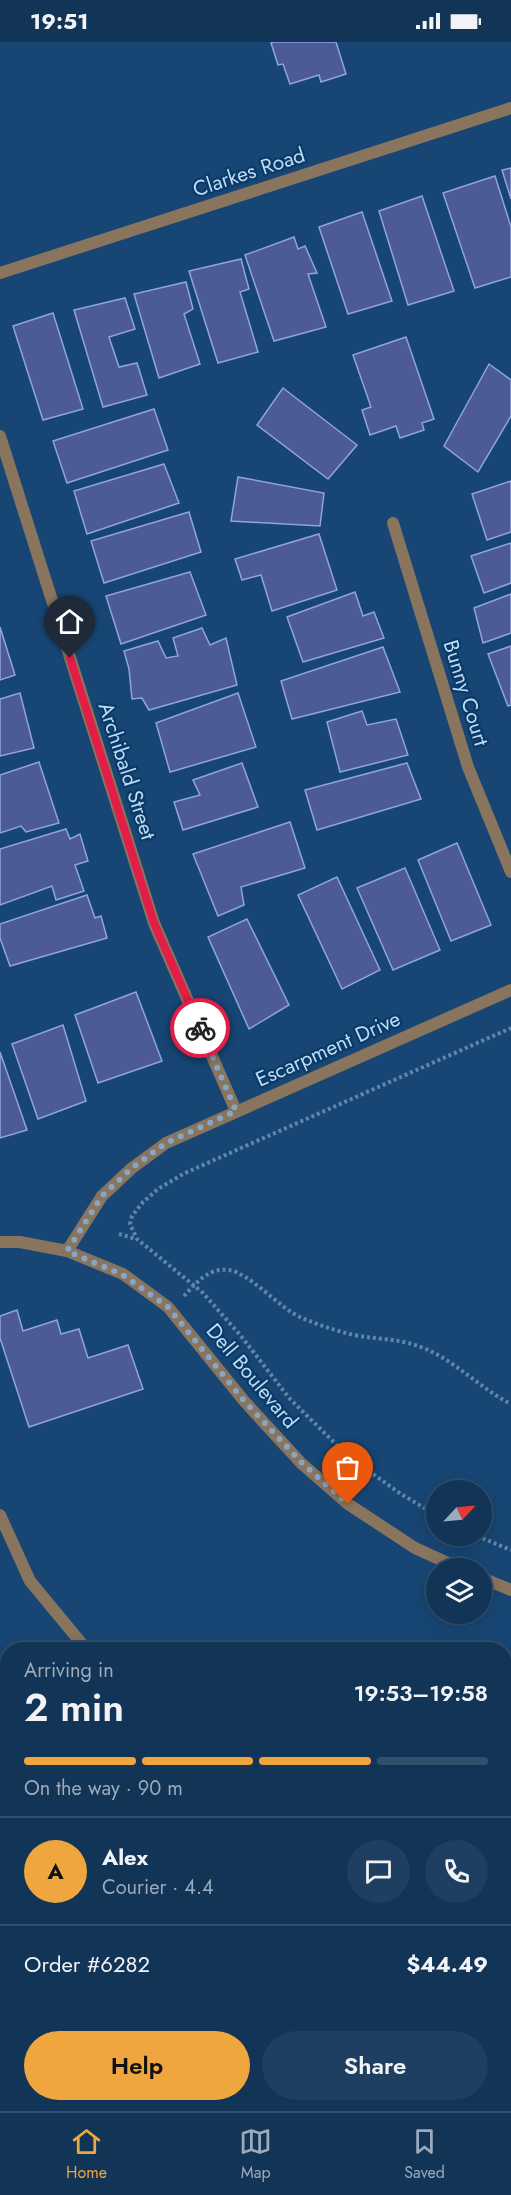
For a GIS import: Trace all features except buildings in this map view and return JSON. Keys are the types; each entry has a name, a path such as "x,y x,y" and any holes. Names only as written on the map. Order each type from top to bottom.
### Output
{"street":[{"name":"Clarkes Road","path":"0,273 511,108"},
{"name":"Archibald Street","path":"0,436 154,923 236,1111"},
{"name":"Bunny Court","path":"393,523 468,767 511,872"},
{"name":"Escarpment Drive","path":"67,1251 102,1196 132,1168 166,1143 511,990"},
{"name":"Dell Boulevard","path":"0,1242 20,1242 67,1251 123,1275 171,1310 245,1402 302,1463 348,1504 415,1548 437,1558"},
{"path":"0,1515 30,1581 80,1642"},
{"path":"492,1582 511,1590"}],"path":[{"path":"136,1239 130,1224 132,1216 142,1202 158,1188 185,1173 511,1028"},
{"path":"119,1234 136,1239 203,1293 241,1336 290,1399 348,1456 426,1509"},
{"path":"171,1310 206,1275 218,1270 231,1270 245,1277 273,1300 299,1317 327,1328 356,1335 400,1340 427,1350 453,1364 511,1404"},
{"path":"492,1542 511,1550"}],"way so far":[{"path":"200,1028 236,1111 166,1143 132,1168 102,1196 67,1251 123,1275 168,1307 245,1402 302,1463 348,1504"}],"route":[{"path":"70,658 154,923 200,1028"}]}
